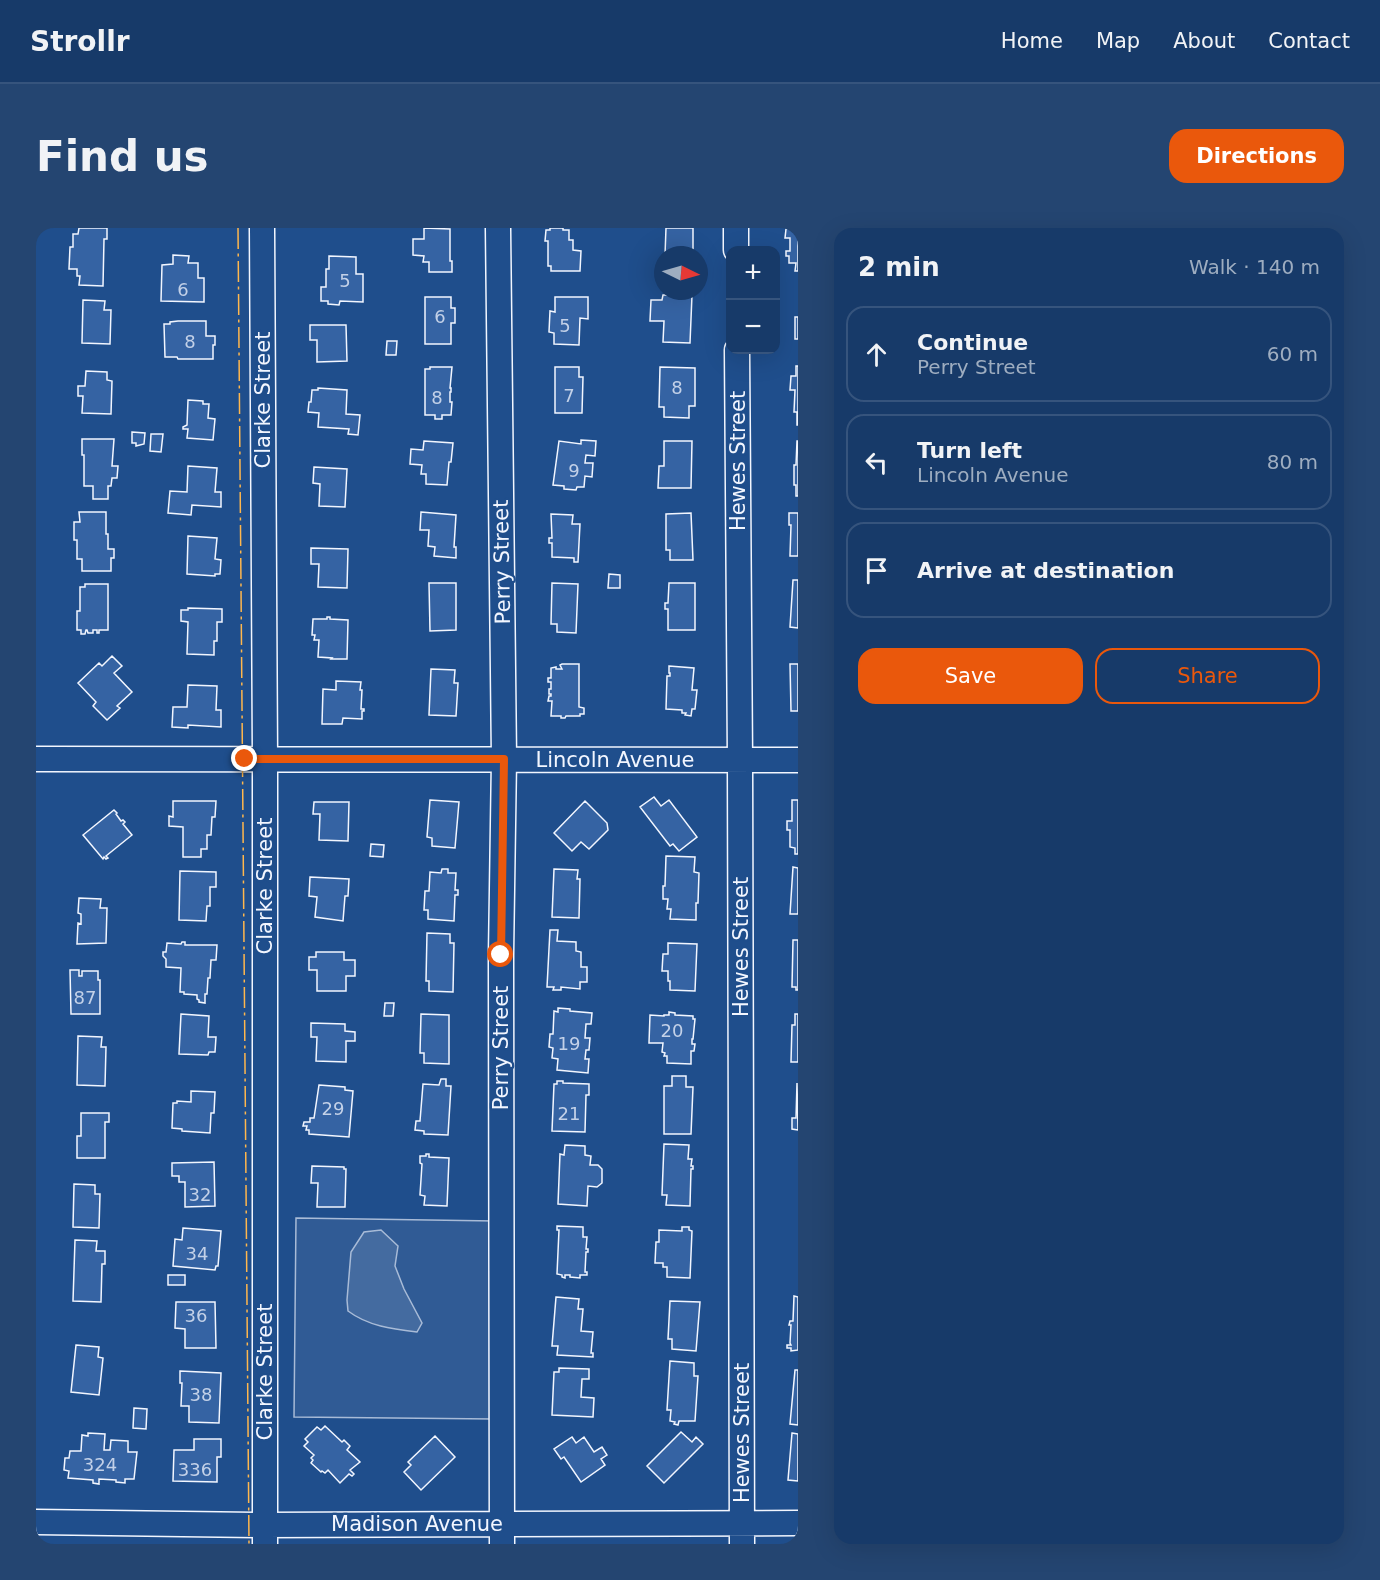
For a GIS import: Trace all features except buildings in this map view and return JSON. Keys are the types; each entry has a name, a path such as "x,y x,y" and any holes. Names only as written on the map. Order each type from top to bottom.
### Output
{"street":[{"name":"Clarke Street","path":"262,228 265,1534"},
{"name":"Perry Street","path":"498,228 504,759 501,955 502,1534"},
{"path":"736,228 736,246"},
{"name":"Hewes Street","path":"737,354 742,1534"},
{"name":"Lincoln Avenue","path":"36,759 798,760"},
{"name":"Madison Avenue","path":"36,1522 265,1534 742,1534 798,1523"}],"shaded area":[{"path":"296,1218 495,1221 493,1419 294,1417"},
{"path":"381,1230 398,1246 395,1266 422,1323 417,1332 372,1323 348,1311 351,1252 364,1232"}],"power":[{"path":"238,228 249,1544"}],"route":[{"path":"245,759 504,759 501,955"}]}
